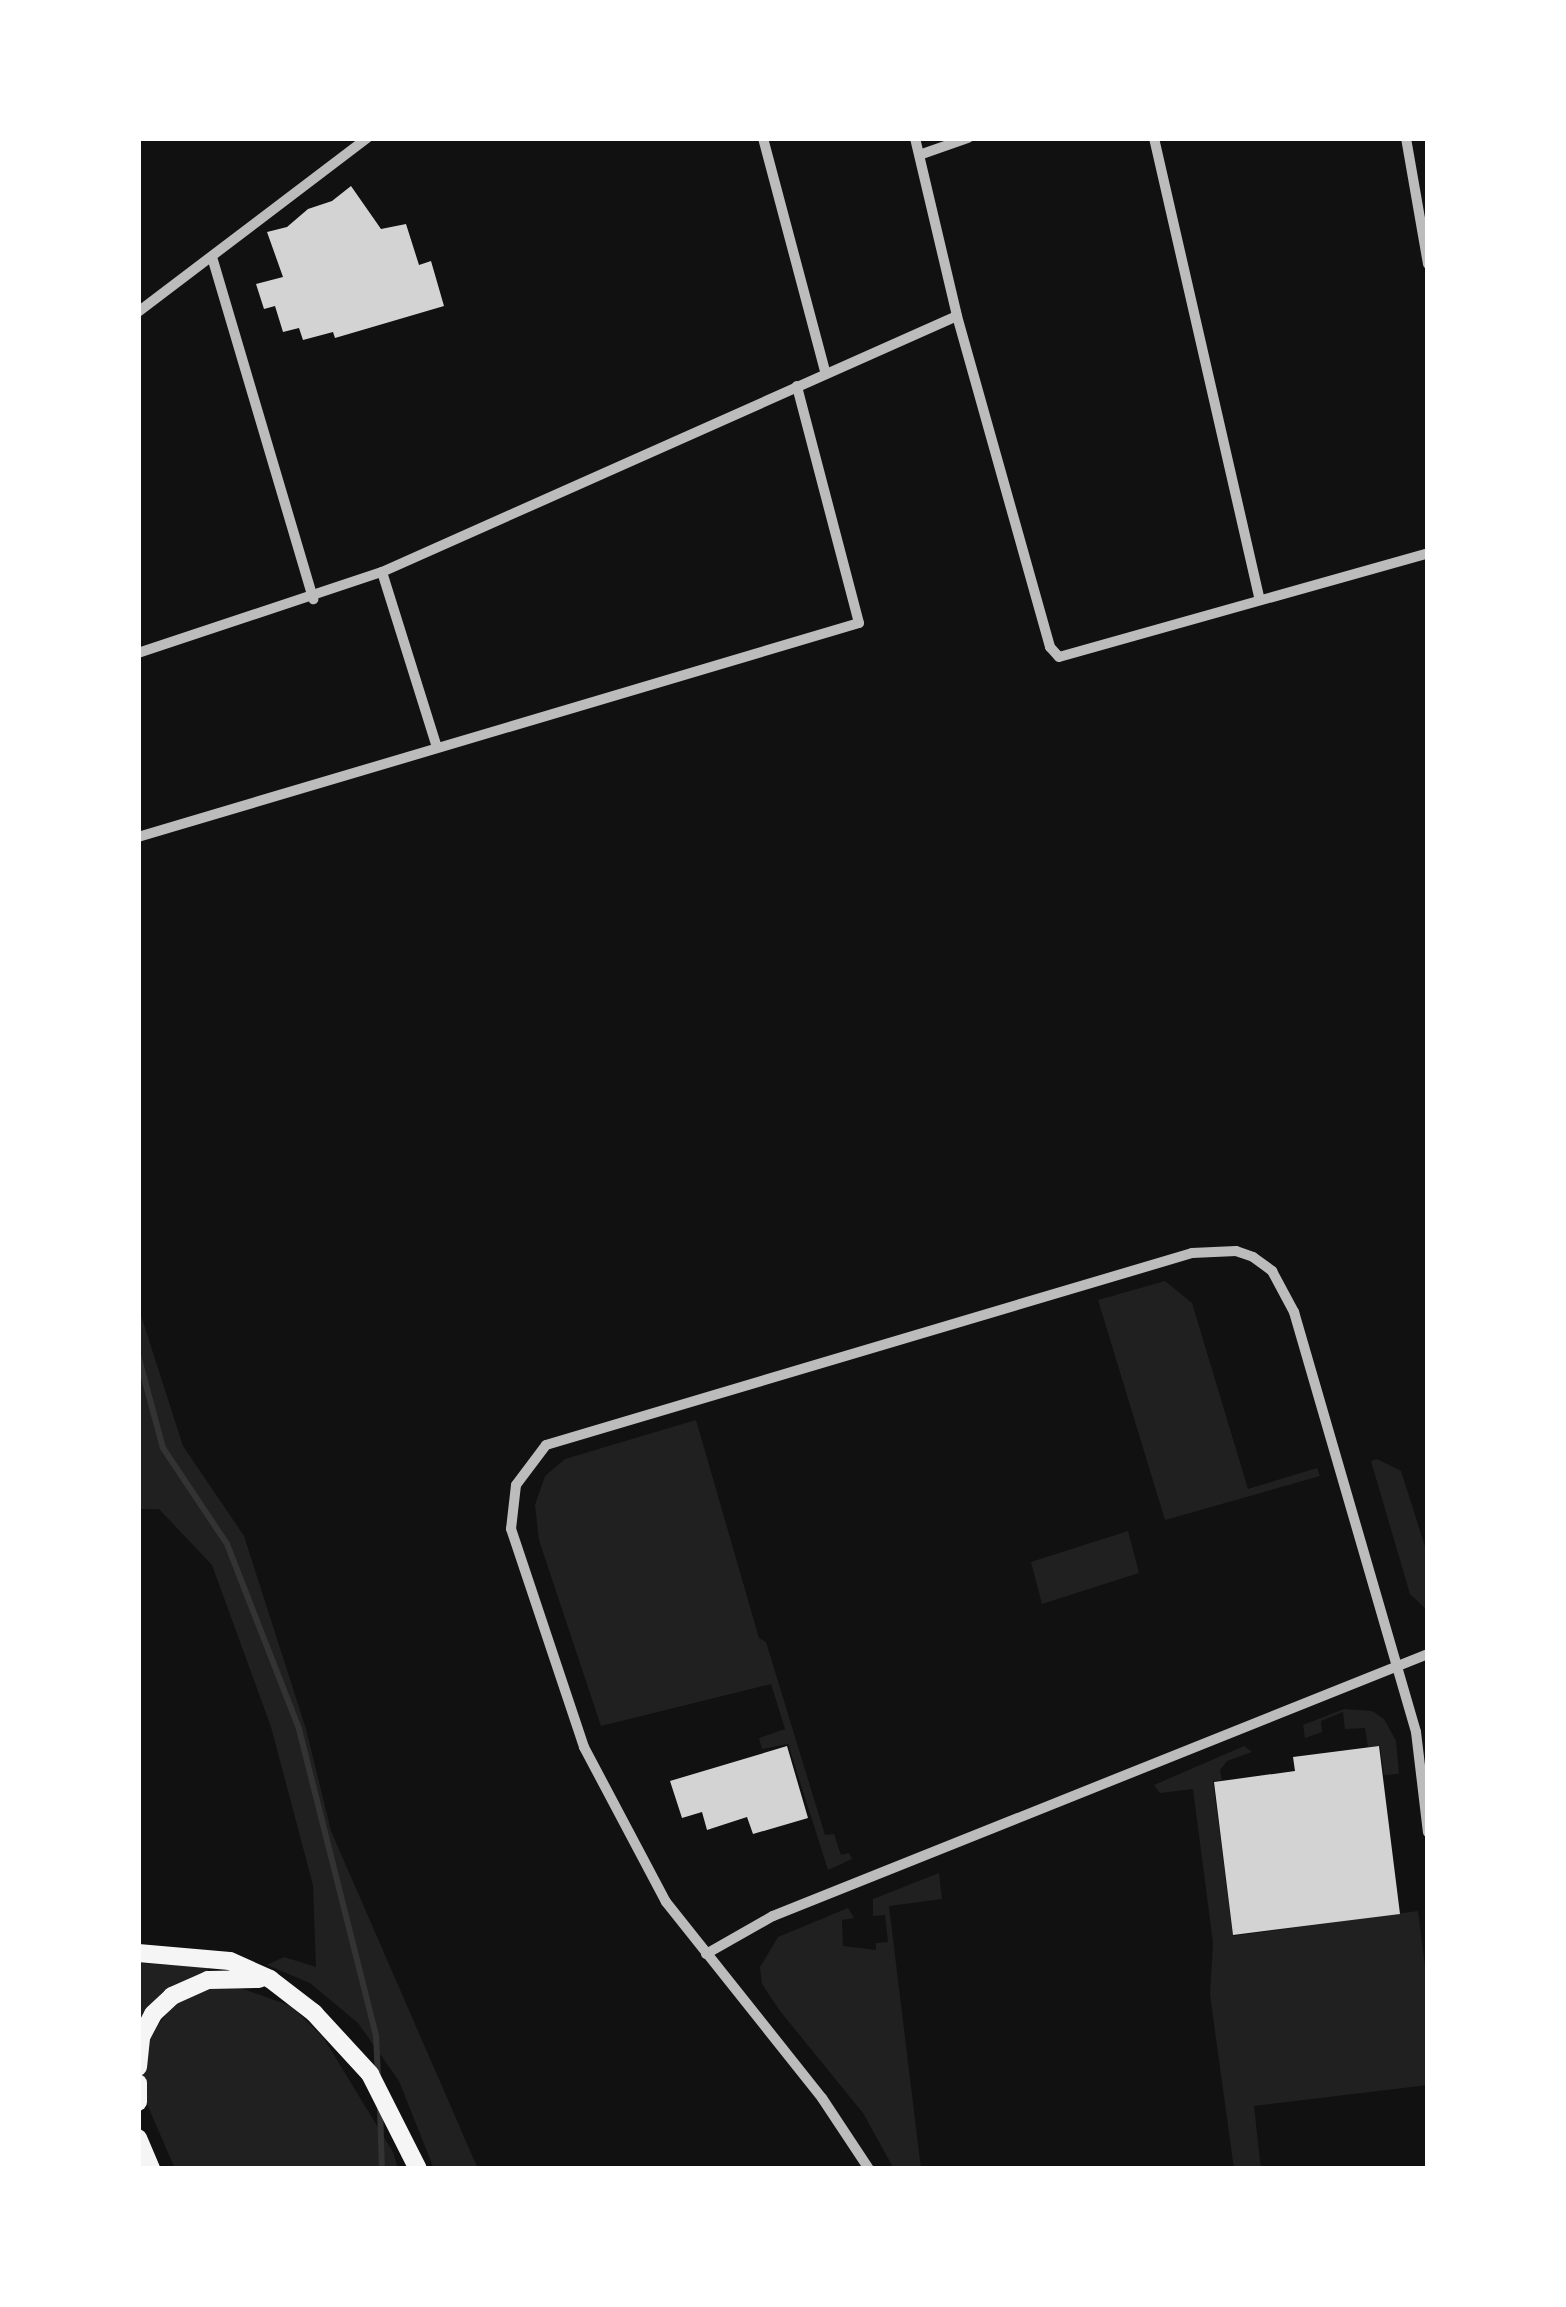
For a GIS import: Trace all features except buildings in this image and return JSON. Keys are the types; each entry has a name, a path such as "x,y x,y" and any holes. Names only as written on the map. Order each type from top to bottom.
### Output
{"highway":[{"path":"138,1953 230,1961 270,1979 346,2042 382,2092 418,2169"},
{"path":"138,2067 141,2037 153,2014 172,1996 208,1980 270,1979"},
{"path":"138,2084 138,2102"},
{"path":"138,2138 152,2169"}],"street":[{"path":"138,312 367,138"},
{"path":"763,138 825,371"},
{"path":"915,138 957,316 1050,647 1059,657 1428,553"},
{"path":"922,154 968,138"},
{"path":"1154,138 1260,600"},
{"path":"1406,138 1428,264"},
{"path":"212,257 313,599"},
{"path":"138,653 313,599 382,572 957,316"},
{"path":"138,837 859,623 797,386"},
{"path":"382,572 437,747"},
{"path":"869,2169 822,2098 665,1902 584,1747 511,1529 516,1485 546,1445 1192,1253 1235,1251 1272,1271 1294,1312 1416,1732 1428,1832"},
{"path":"706,1954 773,1916 1428,1654"}],"shaded area":[{"path":"1165,1281 1192,1303 1248,1489 1317,1468 1320,1476 1165,1520 1098,1300"},
{"path":"138,1306 183,1446 244,1536 306,1729 331,1831 478,2169 434,2169 399,2081 358,2023 310,1983 267,1965 284,1957 316,1967 313,1885 271,1727 212,1565 159,1509 138,1509"},
{"path":"696,1420 759,1638 766,1642 825,1835 834,1834 841,1855 849,1853 852,1859 828,1870 788,1744 762,1749 759,1738 785,1729 771,1684 601,1726 539,1540 535,1505 545,1476 565,1459"},
{"path":"1377,1459 1401,1471 1428,1556 1428,1611 1410,1594 1371,1461"},
{"path":"1128,1531 1139,1573 1042,1604 1031,1562"},
{"path":"1344,1709 1372,1711 1384,1719 1396,1741 1399,1774 1384,1775 1380,1746 1368,1747 1365,1728 1345,1729 1343,1712 1321,1721 1322,1732 1305,1738 1303,1725"},
{"path":"1244,1746 1252,1752 1227,1761 1220,1770 1222,1780 1213,1781 1233,1936 1418,1911 1428,1991 1428,2085 1254,2106 1261,2169 1234,2169 1210,1995 1213,1943 1193,1789 1160,1793 1154,1785"},
{"path":"939,1873 942,1899 889,1906 921,2169 894,2169 863,2113 762,1984 760,1967 778,1937 848,1908 854,1918 842,1920 843,1946 876,1950 876,1943 888,1942 885,1915 873,1916 873,1899"},
{"path":"138,1963 208,1967 208,1972 161,1994 138,2028"},
{"path":"232,1985 291,2006 323,2037 393,2152 398,2169 175,2169 147,2104 142,2066 147,2038 179,1999 204,1987"}],"waterway":[{"path":"138,1355 163,1448 227,1544 299,1729 376,2036 378,2076"},
{"path":"380,2107 382,2169"}]}
